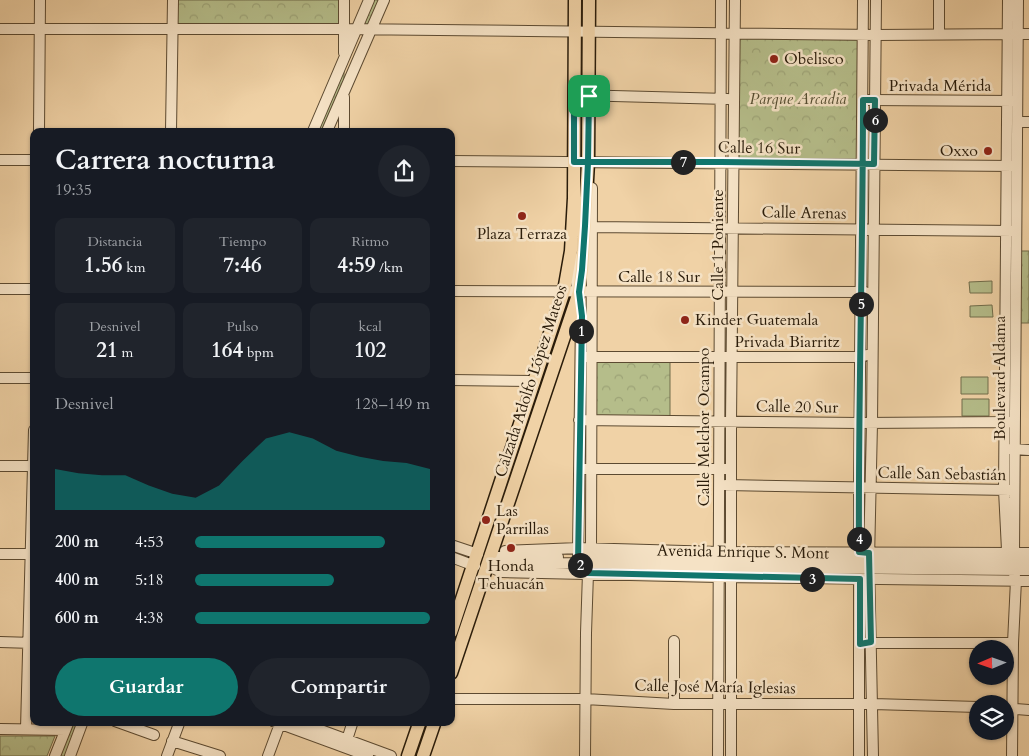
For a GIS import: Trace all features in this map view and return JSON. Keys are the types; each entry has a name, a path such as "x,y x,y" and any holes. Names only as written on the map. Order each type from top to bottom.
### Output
{"main road":[{"name":"Calzada Adolfo López Mateos","path":"455,658 564,291 571,251 574,198 575,0"},
{"name":"Calzada Adolfo López Mateos","path":"455,623 484,558 585,291 582,270 590,162 589,0"},
{"path":"408,756 418,726"},
{"path":"423,756 433,726"}],"street":[{"path":"39,128 40,0"},
{"path":"171,128 173,0"},
{"path":"344,0 344,128"},
{"path":"315,128 369,0"},
{"path":"328,128 384,0"},
{"path":"722,0 722,99"},
{"name":"Calle 1 Poniente","path":"731,564 730,422 735,0"},
{"path":"863,0 859,486 871,642 873,756"},
{"path":"859,756 860,644 864,565 871,487 876,0"},
{"path":"938,35 939,0"},
{"name":"Boulevard Aldama","path":"1008,0 1012,34 1012,166 1004,422 1004,490 1011,564 1013,640"},
{"name":"Boulevard Aldama","path":"1012,34 1018,0"},
{"path":"0,29 344,29 863,35 1029,34"},
{"path":"574,95 734,99"},
{"name":"Calle Melchor Ocampo","path":"718,756 722,99"},
{"name":"Privada Mérida","path":"863,100 1012,101"},
{"name":"Boulevard Aldama","path":"1012,101 1018,122 1012,166"},
{"path":"1018,122 1029,122"},
{"path":"0,160 30,160"},
{"name":"Calle 16 Sur","path":"455,160 1012,166"},
{"path":"585,756 591,420 582,316 592,227 590,162"},
{"name":"Calle Arenas","path":"592,227 1011,230"},
{"name":"Boulevard Aldama","path":"1011,230 1015,422 1015,490 1011,564"},
{"path":"571,251 585,291"},
{"path":"0,289 30,289"},
{"name":"Calle 18 Sur","path":"455,291 873,292"},
{"name":"Privada Biarritz","path":"586,357 860,357 873,353"},
{"path":"578,556 579,420 586,357"},
{"path":"0,378 30,378"},
{"path":"455,380 536,381"},
{"name":"Calle 20 Sur","path":"579,420 860,423 1015,422"},
{"path":"1004,449 1029,450"},
{"path":"0,466 30,466"},
{"path":"579,469 731,470"},
{"name":"Calle San Sebastián","path":"719,485 1015,490"},
{"path":"455,547 484,558 501,572 590,560 719,564 1011,564 1029,570"},
{"path":"731,564 1011,564 1029,553"},
{"path":"0,554 30,554"},
{"path":"484,558 578,556 590,560"},
{"path":"455,558 578,556 590,560"},
{"name":"Avenida Enrique S. Mont","path":"590,560 731,564"},
{"path":"730,756 731,564"},
{"path":"674,641 674,704"},
{"path":"0,642 30,643"},
{"path":"860,644 871,642 969,643"},
{"path":"26,729 30,660"},
{"name":"Calle José María Iglesias","path":"455,699 585,699 674,704 873,704 969,708"},
{"path":"1014,708 1029,710"},
{"path":"0,729 57,726"},
{"path":"55,756 67,726"},
{"path":"70,756 81,726"},
{"path":"129,726 154,735"},
{"path":"167,756 178,726"},
{"path":"268,756 277,726"},
{"path":"290,726 391,756"},
{"path":"307,726 368,756"},
{"path":"346,744 351,726"},
{"name":"Boulevard Aldama","path":"1011,740 1012,756"},
{"path":"172,742 220,756"}],"green space":[{"path":"173,0 344,0 344,29 172,30"},
{"path":"369,0 384,0 371,30 356,30"},
{"name":"Parque Arcadia","path":"735,33 863,35 862,164 734,163"},
{"path":"344,58 344,91 328,128 314,128"},
{"path":"1016,251 1029,251 1029,323 1016,323"},
{"path":"992,281 992,293 970,293 969,282"},
{"path":"992,305 993,317 970,317 970,306"},
{"path":"591,357 670,357 670,421 591,420"},
{"path":"961,377 988,377 988,394 961,394"},
{"path":"962,399 989,399 989,416 962,416"},
{"path":"68,726 80,726 69,756 56,756"},
{"path":"0,736 55,736 47,756 0,756"}],"place":[{"name":"Obelisco","path":"774,59"},
{"name":"Oxxo","path":"988,151"},
{"name":"Plaza Terraza","path":"522,216"},
{"name":"Kinder Guatemala","path":"685,320"},
{"name":"Las Parrillas","path":"486,520"},
{"name":"Honda Tehuacán","path":"511,548"}],"route":[{"path":"589,96 574,95 574,162 588,162 721,162 734,163 798,163 862,164 874,164 875,100 863,100 862,164 860,357 860,423 859,486 859,552 869,553 871,642 860,644 860,579 588,573 578,563 582,316 579,292 585,226 588,162 589,96"}]}
